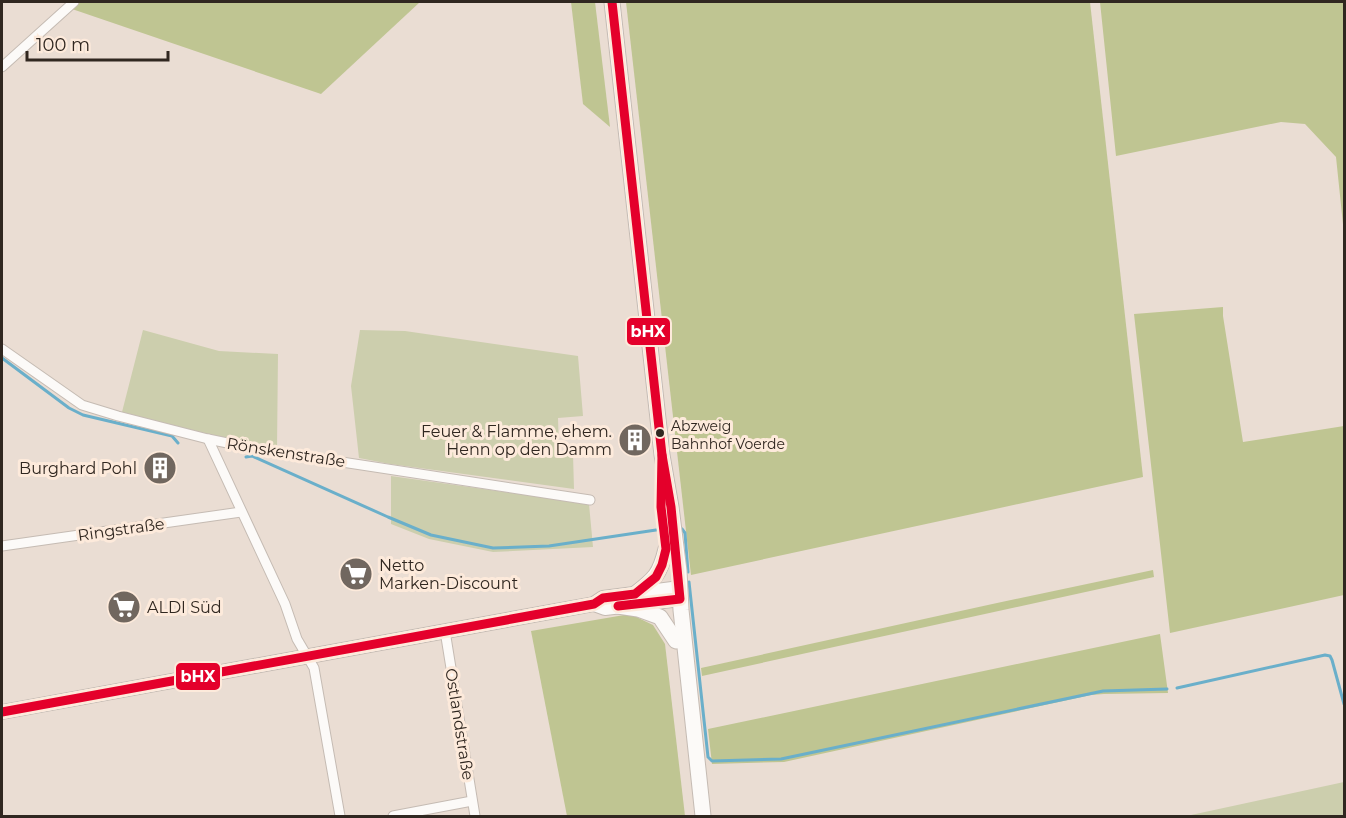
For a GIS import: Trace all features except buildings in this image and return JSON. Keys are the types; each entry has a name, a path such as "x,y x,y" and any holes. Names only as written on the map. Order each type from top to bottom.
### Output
{"main road":[{"path":"612,2 662,455 671,507 676,641 694,737"},
{"path":"662,455 661,507 691,699 703,816"},
{"path":"635,594 656,577 663,565 666,549"},
{"path":"618,606 638,609 660,617 676,641"}],"street":[{"path":"2,68 74,2"},
{"name":"Rönskenstraße","path":"2,349 82,405 118,416 256,449 590,500"},
{"path":"208,439 285,604 297,639 314,668 340,816"},
{"name":"Ringstraße","path":"2,546 241,512"},
{"path":"2,712 594,604 603,598 635,594 675,594"},
{"path":"594,604 604,608 675,594"},
{"name":"Ostlandstraße","path":"445,631 475,816"},
{"path":"393,816 472,801"}],"green space":[{"path":"79,2 420,2 321,94 72,9"},
{"path":"571,2 595,2 610,127 583,104"},
{"path":"626,2 1090,2 1143,477 691,575"},
{"path":"1100,2 1344,2 1344,234 1336,157 1305,124 1281,122 1116,156"},
{"path":"1223,307 1243,442 1344,426 1344,595 1170,633 1134,314"},
{"path":"143,330 219,351 278,354 277,448 208,434 122,412"},
{"path":"360,330 405,331 578,356 583,416 558,418 559,451 573,454 574,489 359,458 351,386"},
{"path":"391,476 589,504 593,547 493,552 429,539 391,524"},
{"path":"1153,570 1154,577 702,676 701,668"},
{"path":"630,614 653,625 665,644 685,816 567,816 531,631"},
{"path":"1160,634 1168,693 1091,695 784,762 712,764 708,729"},
{"path":"1344,782 1344,816 1191,816 1191,815"}],"waterway":[{"path":"2,358 69,408 83,415 172,436 178,443"},
{"path":"246,457 252,456 431,535 493,548 549,546 656,530"},
{"path":"679,527 685,533 688,572"},
{"path":"689,582 708,757 712,761 781,759 1103,691 1167,689"},
{"path":"1177,688 1325,655 1330,656 1332,660 1344,704"}],"transit line":[{"name":"bHX","path":"612,2 680,599 618,606"},
{"name":"bHX","path":"2,712 594,604 603,598 635,594 656,577 666,549 661,507 662,455"}],"place":[{"name":"Abzweig Bahnhof Voerde","path":"660,433"},
{"name":"Feuer & Flamme, ehem. Henn op den Damm","path":"635,440"},
{"name":"Burghard Pohl","path":"160,468"},
{"name":"Netto Marken-Discount","path":"356,574"},
{"name":"ALDI Süd","path":"124,607"}]}
